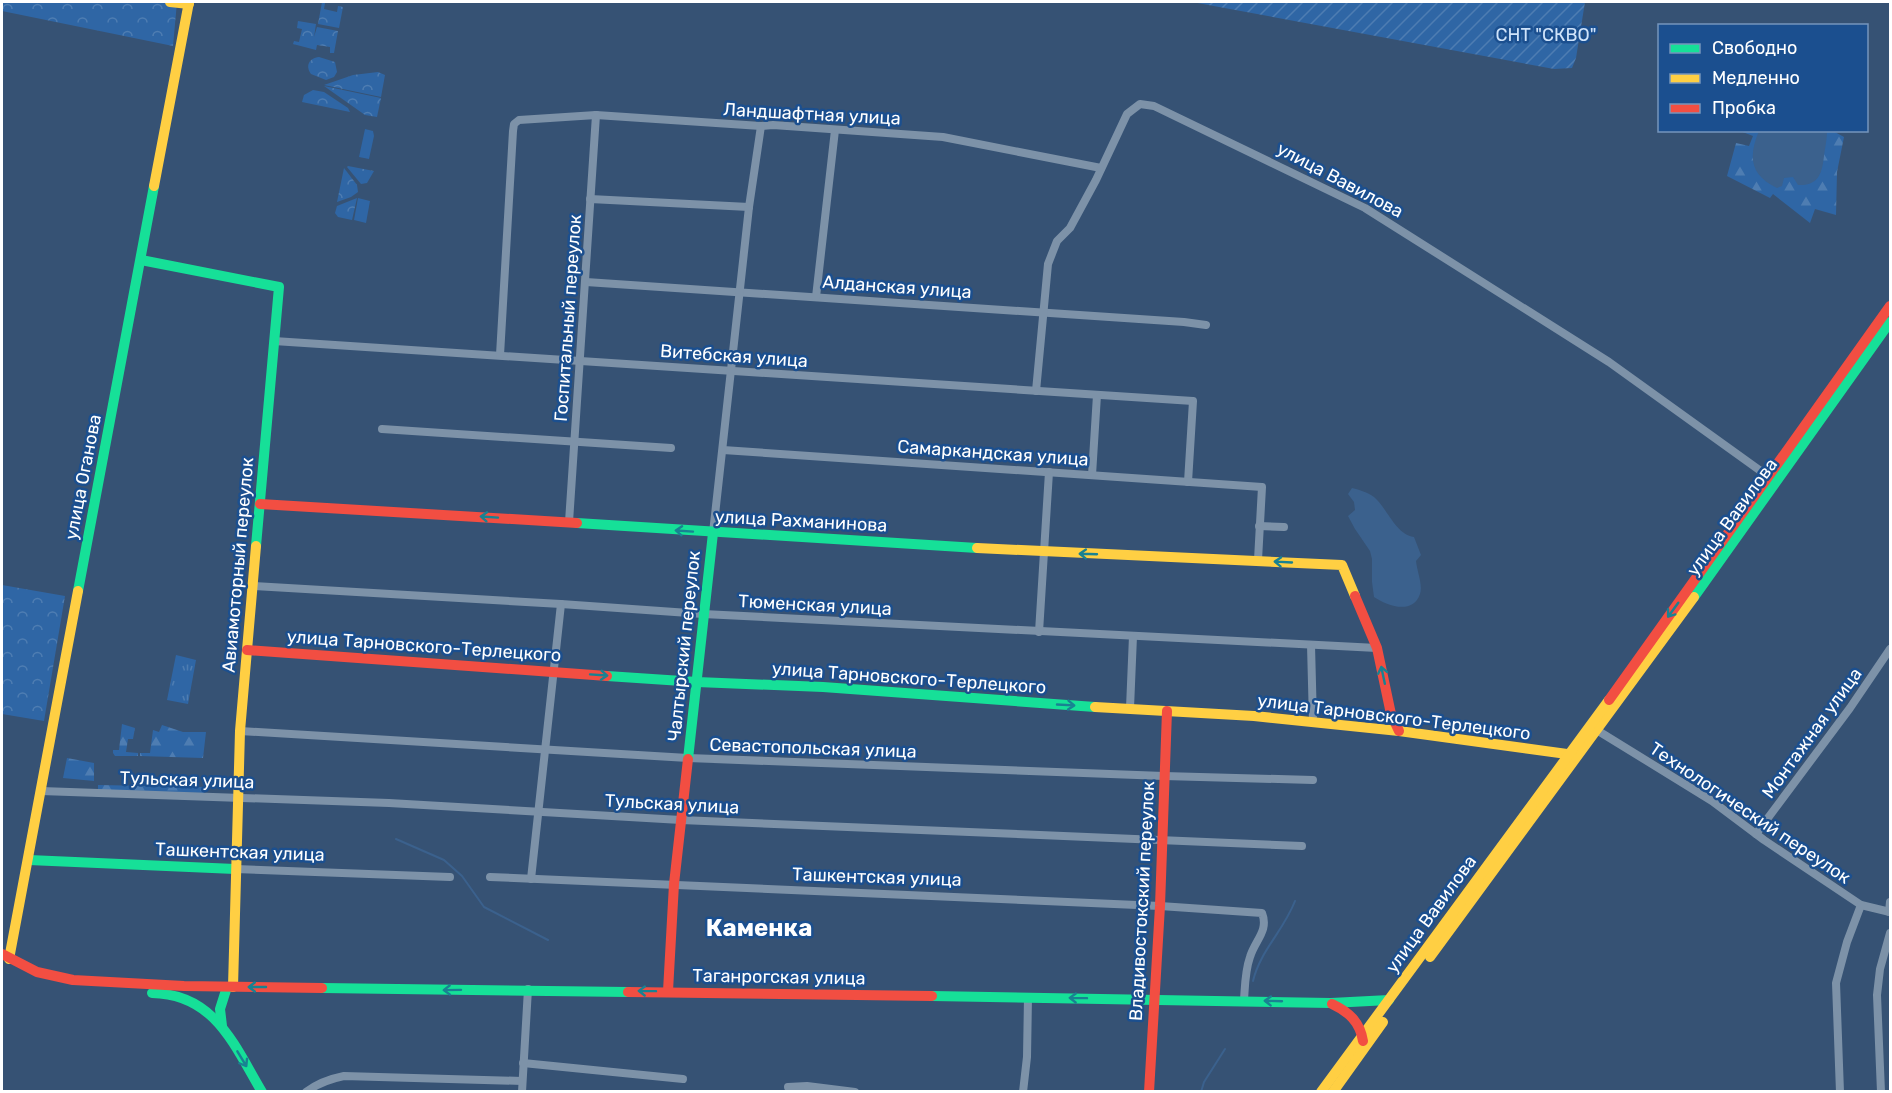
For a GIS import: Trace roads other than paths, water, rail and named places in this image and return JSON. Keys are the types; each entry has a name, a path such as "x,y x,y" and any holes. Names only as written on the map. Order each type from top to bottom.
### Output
{"main road":[{"path":"170,2 189,3"},
{"name":"улица Оганова","path":"5,961 28,860 189,3"},
{"name":"Авиамоторный переулок","path":"141,260 279,287 240,731 230,987"},
{"name":"улица Вавилова","path":"1593,728 1890,306"},
{"name":"улица Вавилова","path":"1321,1092 1770,492 1890,322"},
{"name":"улица Рахманинова","path":"260,504 1044,552 1342,565 1377,648"},
{"name":"Чалтырский переулок","path":"668,991 674,884 714,533"},
{"path":"1377,648 1391,714 1399,731"},
{"name":"улица Тарновского-Терлецкого","path":"247,650 697,682 823,687 1313,722 1399,731 1571,757"},
{"name":"Владивостокский переулок","path":"1149,1092 1160,906 1167,711"},
{"name":"улица Вавилова","path":"1333,1092 1571,757"},
{"name":"Ташкентская улица","path":"28,860 235,869"},
{"path":"5,961 34,979 72,988 166,993 187,998 202,1006 222,1026 262,1092"},
{"name":"Таганрогская улица","path":"5,961 37,972 73,980 230,987 668,991 1331,1003 1389,999"},
{"path":"222,1026 220,1009 230,987"},
{"path":"1331,1003 1348,1011 1357,1021 1363,1035 1363,1048"}],"street":[{"name":"улица Вавилова","path":"1036,391 1048,264 1057,241 1070,228 1127,114 1140,104 1154,106 1365,208 1609,362 1769,477"},
{"name":"Ландшафтная улица","path":"500,355 513,131 514,124 519,120 596,115 943,137 1101,168"},
{"name":"Госпитальный переулок","path":"569,522 596,115"},
{"name":"Чалтырский переулок","path":"714,533 739,291 761,126"},
{"path":"816,297 835,130"},
{"path":"590,199 749,207"},
{"name":"Алданская улица","path":"586,282 1206,325"},
{"name":"Витебская улица","path":"274,341 1193,401 1188,482"},
{"path":"1092,475 1097,395"},
{"path":"382,429 670,448"},
{"name":"Самаркандская улица","path":"723,450 1262,487 1259,526"},
{"path":"1039,632 1049,472"},
{"path":"1258,560 1259,526 1284,527"},
{"name":"Тюменская улица","path":"252,586 703,614 1377,648"},
{"path":"531,879 561,604"},
{"path":"1130,708 1133,636"},
{"path":"1311,645 1313,722"},
{"name":"Монтажная улица","path":"1756,834 1850,708 1890,649"},
{"name":"Технологический переулок","path":"1593,728 1712,801 1756,834 1861,905 1890,912 1890,902"},
{"name":"Севастопольская улица","path":"240,731 688,758 1164,777 1313,780"},
{"name":"Тульская улица","path":"41,791 237,796 681,820 1302,846"},
{"name":"Ташкентская улица","path":"235,869 450,877"},
{"name":"Ташкентская улица","path":"490,877 1160,906 1262,913 1265,921 1264,932 1250,956 1245,977 1244,1000"},
{"path":"1840,1092 1836,983 1847,942 1861,905"},
{"path":"1881,1092 1877,995 1880,969 1890,933"},
{"path":"522,1092 528,989"},
{"path":"1023,1092 1027,1057 1028,997"},
{"path":"523,1063 682,1079"},
{"path":"306,1092 316,1084 344,1076 522,1081"},
{"path":"788,1087 807,1086 855,1092"}],"waterway":[{"path":"396,839 444,860 462,876 484,907 548,940"},
{"path":"1253,981 1266,950 1285,922 1295,901"},
{"path":"1201,1092 1204,1082 1225,1049"}],"district":[{"name":"Каменка","path":"759,928"}],"park label":[{"name":"СНТ \"СКВО\"","path":"1546,35"}]}
